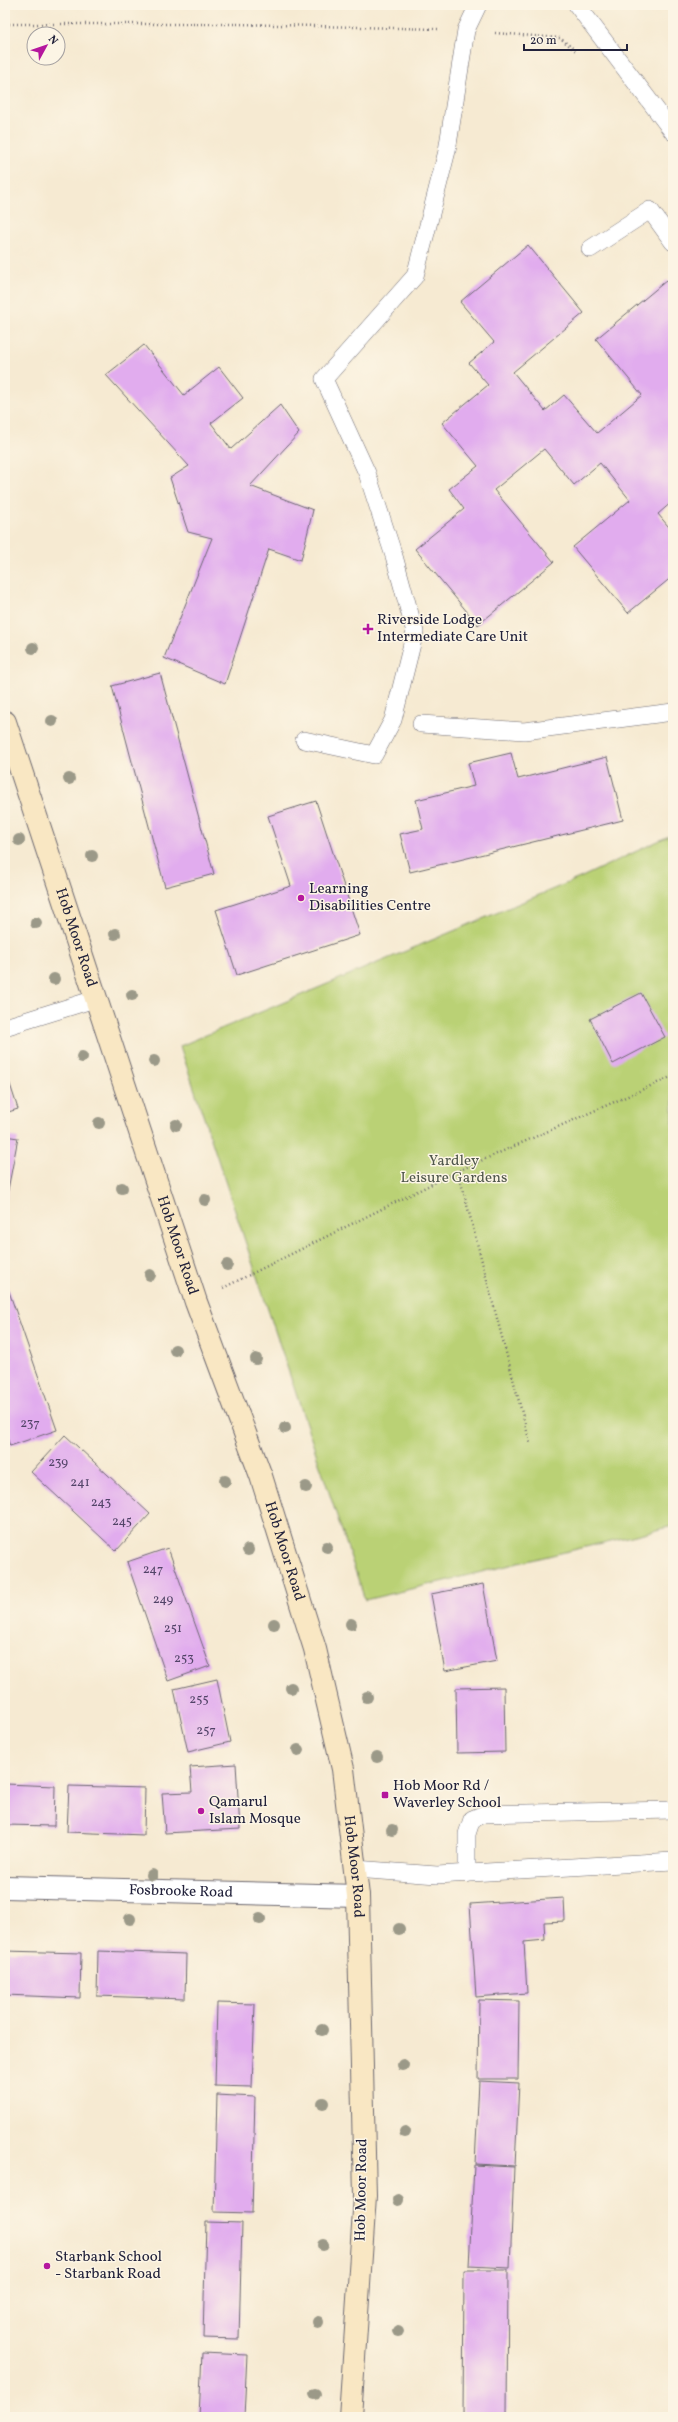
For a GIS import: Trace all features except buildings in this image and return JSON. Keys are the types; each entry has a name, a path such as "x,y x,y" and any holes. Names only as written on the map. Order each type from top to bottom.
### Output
{"street":[{"name":"Hob Moor Road","path":"5,722 95,1000 196,1302 261,1476 315,1649 343,1769 358,1896 365,2196 350,2417"},
{"name":"Fosbrooke Road","path":"5,1887 358,1896"}],"lane":[{"path":"304,740 374,755 393,720 415,632 394,556 367,473 324,379 415,276 447,151 466,30 478,5"},
{"path":"577,5 673,132"},
{"path":"590,250 650,210 673,242"},
{"path":"421,724 524,731 673,712"},
{"path":"5,1027 95,1000"},
{"path":"467,1874 467,1834 472,1819 484,1814 673,1810"},
{"path":"355,1869 436,1875 673,1862"}],"path":[{"path":"5,24 236,24 466,30 560,38 579,53"},
{"path":"196,1302 458,1171 673,1076"},
{"path":"458,1171 530,1443"}],"green space":[{"name":"Yardley Leisure Gardens","path":"673,834 673,1526 365,1600 180,1046 582,877"}],"place":[{"name":"Riverside Lodge Intermediate Care Unit","path":"368,629"},
{"name":"Learning Disabilities Centre","path":"301,898"},
{"name":"Hob Moor Rd / Waverley School","path":"385,1795"},
{"name":"Qamarul Islam Mosque","path":"201,1811"},
{"name":"Starbank School - Starbank Road","path":"47,2266"}]}
